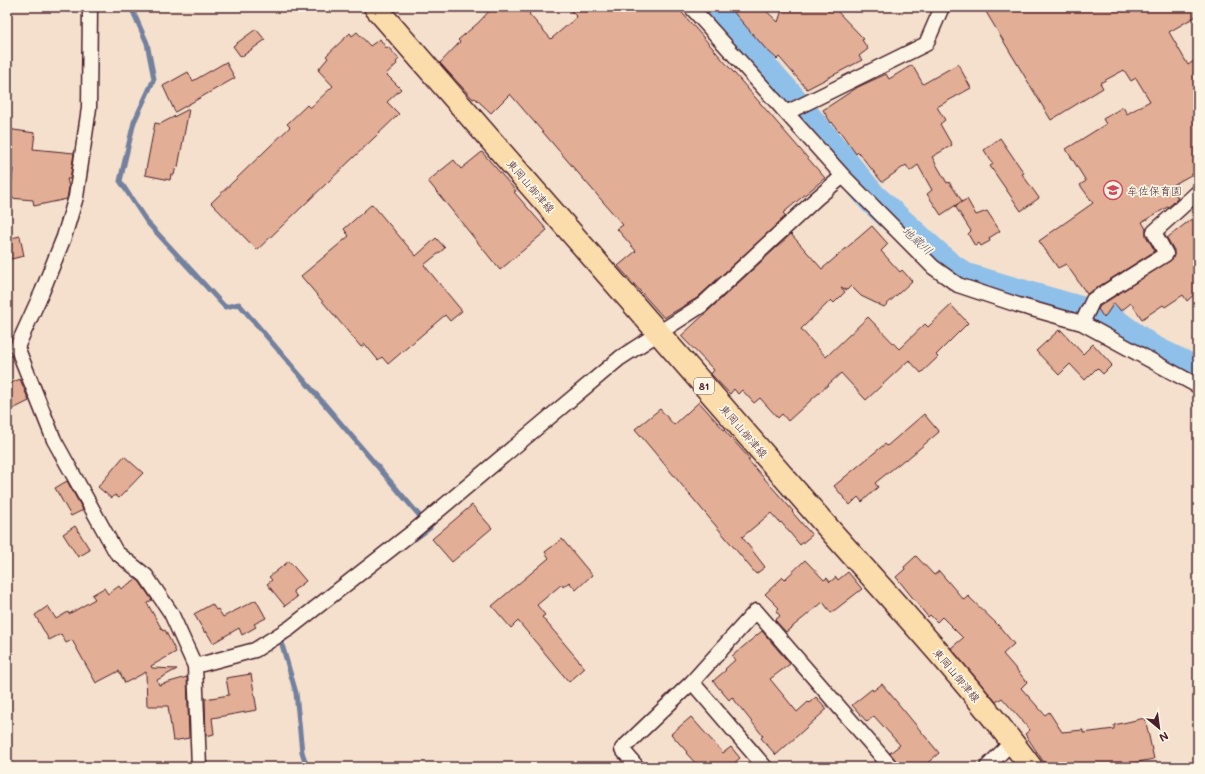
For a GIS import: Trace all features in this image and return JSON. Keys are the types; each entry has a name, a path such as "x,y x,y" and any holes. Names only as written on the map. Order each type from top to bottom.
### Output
{"main road":[{"name":"東岡山御津線","path":"375,7 940,655 1031,767"}],"street":[{"path":"90,7 89,108 76,197 64,237 42,292 16,347 54,440 116,552 146,576 167,606 195,666 199,767"},
{"path":"691,7 844,176 933,267 958,285 1018,305 1082,323 1198,386"},
{"path":"786,113 926,44 942,7"},
{"path":"195,666 255,650 290,628 414,531 620,358 702,305 817,198 844,176"},
{"path":"1082,323 1093,300 1166,254 1154,232 1198,192"},
{"path":"637,767 622,749 692,682 756,611 891,767"},
{"path":"692,682 765,767"},
{"path":"987,767 1012,742"}],"building":[{"path":"493,7 536,7 529,14 551,39 577,17 567,7 677,7 825,178 783,213 786,216 697,298 664,318 618,266 636,251 617,229 623,225 510,94 491,113 475,98 473,99 440,63 460,42 458,40 478,23"},
{"path":"729,7 762,7 778,22 783,7 833,7 864,39 862,40 868,49 859,56 862,60 807,89 779,57 777,59 765,48"},
{"path":"983,7 1120,7 1123,12 1130,7 1198,7 1198,15 1169,32 1188,65 1198,58 1198,171 1173,185 1177,193 1175,194 1178,198 1171,205 1142,222 1146,229 1146,236 1155,251 1087,294 1066,264 1058,268 1039,241 1093,203 1080,185 1086,181 1066,149 1106,124 1103,119 1123,107 1127,114 1150,101 1136,78 1131,81 1124,70 1100,83 1103,88 1051,120"},
{"path":"256,29 265,40 241,57 233,46"},
{"path":"357,32 370,46 380,39 386,48 388,47 399,59 396,62 397,64 386,74 401,89 387,102 399,114 257,250 211,203 290,127 287,124 307,105 310,108 333,86 318,70 328,58 326,56 350,33 352,36"},
{"path":"226,62 235,78 175,112 163,86 188,72 193,81"},
{"path":"958,64 971,88 937,107 945,120 940,124 952,145 932,157 947,183 949,182 962,201 941,215 927,194 932,190 918,165 910,171 906,165 882,182 858,152 856,154 839,130 838,131 832,122 831,123 823,110 858,87 886,74 889,79 912,65 923,84"},
{"path":"189,109 178,167 176,166 174,175 171,174 170,180 145,175 155,123 160,124"},
{"path":"7,129 35,133 33,149 74,153 70,179 67,179 69,187 67,199 34,206 33,200 10,198 13,169 7,170"},
{"path":"1000,138 1039,198 1021,211 990,166 993,164 984,150"},
{"path":"482,152 547,230 500,270 428,181 454,160 461,169"},
{"path":"967,199 976,215 987,211 1000,231 989,238 990,241 981,246 979,243 975,246 968,234 971,231 955,206"},
{"path":"372,204 416,256 436,238 445,248 424,265 462,311 450,321 445,315 388,364 382,357 378,360 365,344 361,347 301,276 349,236 344,229"},
{"path":"1198,214 1198,291 1187,301 1183,295 1165,307 1163,305 1142,319 1131,303 1121,311 1114,303 1104,318 1098,309 1100,306 1173,258 1174,250 1167,238"},
{"path":"872,226 888,244 881,251 900,272 902,270 912,281 884,307 861,296 851,286 847,290 841,287 845,292 834,303 831,300 801,329 826,357 868,317 899,349 925,324 928,327 951,305 968,323 936,355 938,357 921,373 909,360 866,400 841,373 788,421 782,414 778,418 760,398 754,403 742,390 738,394 734,389 730,394 711,374 714,370 681,336 791,234 822,269"},
{"path":"20,236 24,256 7,260 7,239"},
{"path":"1059,330 1060,332 1061,330 1083,354 1093,344 1112,365 1103,374 1097,368 1085,380 1070,364 1059,375 1036,351"},
{"path":"20,379 29,401 7,412 7,385"},
{"path":"699,402 750,459 748,460 812,535 800,545 781,522 780,523 771,513 742,537 765,567 756,574 635,429 660,409 674,425"},
{"path":"924,414 939,432 906,460 905,459 875,483 878,487 862,502 858,497 850,505 834,486 885,444 887,446"},
{"path":"124,456 143,473 119,498 115,495 111,498 98,487"},
{"path":"67,481 83,510 71,516 55,488"},
{"path":"472,505 492,528 452,562 432,539"},
{"path":"75,526 90,550 78,557 63,534"},
{"path":"562,539 592,575 576,590 569,582 563,587 562,584 537,605 545,615 542,617 585,668 569,682 518,621 511,628 492,606 549,558 545,552"},
{"path":"916,556 934,575 939,571 964,600 968,596 998,625 1014,644 1003,654 1027,682 1021,688 1045,715 1049,712 1062,732 1083,730 1083,733 1114,729 1114,725 1145,718 1154,759 1133,763 1134,767 1047,767 1025,734 1030,730 1002,698 996,702 951,648 963,638 942,617 937,622 930,615 928,617 896,577"},
{"path":"805,560 824,580 827,578 830,582 836,577 838,580 848,572 862,589 831,613 823,602 786,632 775,620 780,616 776,611 779,608 765,594 783,577 785,579"},
{"path":"289,561 306,581 293,591 297,597 285,606 267,584 272,580 269,577"},
{"path":"136,579 152,600 147,603 163,631 165,630 176,652 151,666 152,668 177,669 157,680 159,685 187,677 189,738 173,741 168,706 147,706 146,672 125,683 119,671 96,683 72,640 66,643 61,634 49,640 35,615 48,606 56,619 68,612 69,614 95,599 92,595 104,588 108,594 119,586 121,589"},
{"path":"256,600 266,618 254,624 256,627 242,635 239,628 213,643 206,631 205,633 194,614 212,604 216,610 218,609 223,617"},
{"path":"762,631 790,664 770,679 797,712 816,697 827,709 776,755 761,738 763,736 732,697 729,700 713,681 735,660 732,656"},
{"path":"251,674 257,710 212,718 214,734 206,736 205,699 229,695 226,678"},
{"path":"882,684 939,753 923,767 901,767 890,753 900,745 874,716 867,722 852,705 872,689 873,691"},
{"path":"691,717 723,753 731,747 740,758 733,764 735,767 699,767 686,753 687,752 671,734"}],"waterway":[{"path":"131,7 147,43 154,79 134,122 120,181 147,222 225,307 239,304 430,528 415,539"},
{"name":"地蔵川","path":"708,7 789,97 872,198 947,266 964,278 1109,320 1151,350 1198,373"},
{"path":"286,638 281,641 296,693 302,752 307,767"}],"place":[{"name":"牟佐保育園","path":"1113,190"}]}
